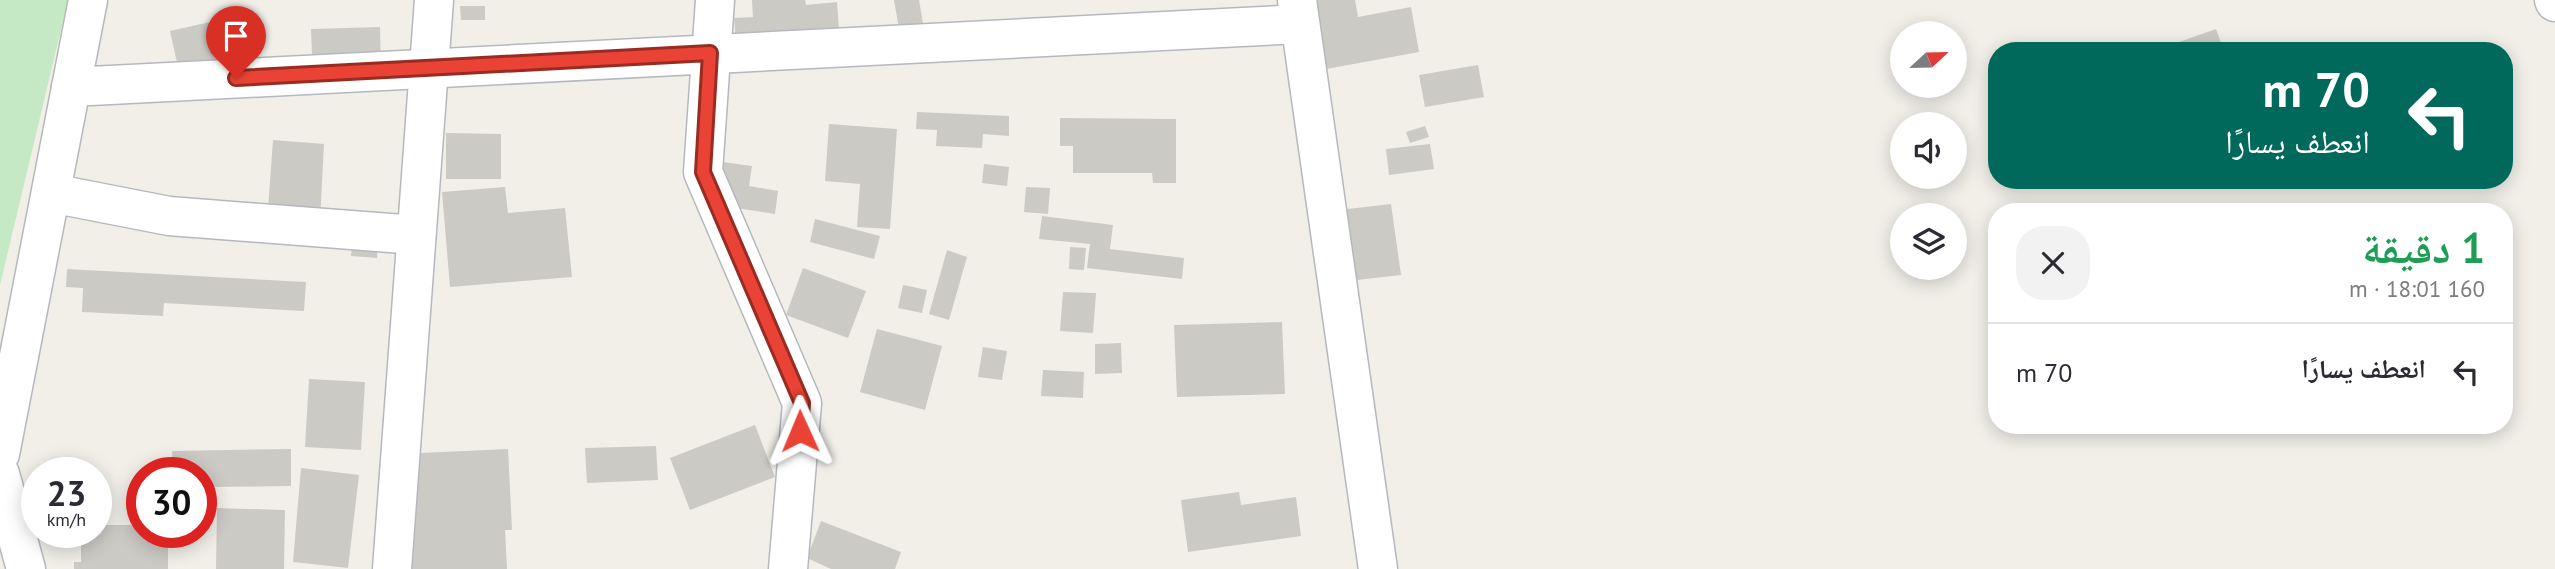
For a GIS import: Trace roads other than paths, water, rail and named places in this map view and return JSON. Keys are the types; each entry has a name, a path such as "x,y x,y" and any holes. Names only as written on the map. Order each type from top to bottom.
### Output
{"street":[{"path":"0,454 88,0"},
{"path":"392,569 434,0"},
{"path":"715,0 703,172 802,403 788,569"},
{"path":"71,87 710,53 1298,12 1378,569"},
{"path":"51,193 169,216 416,235"},
{"path":"0,474 14,545"}]}
